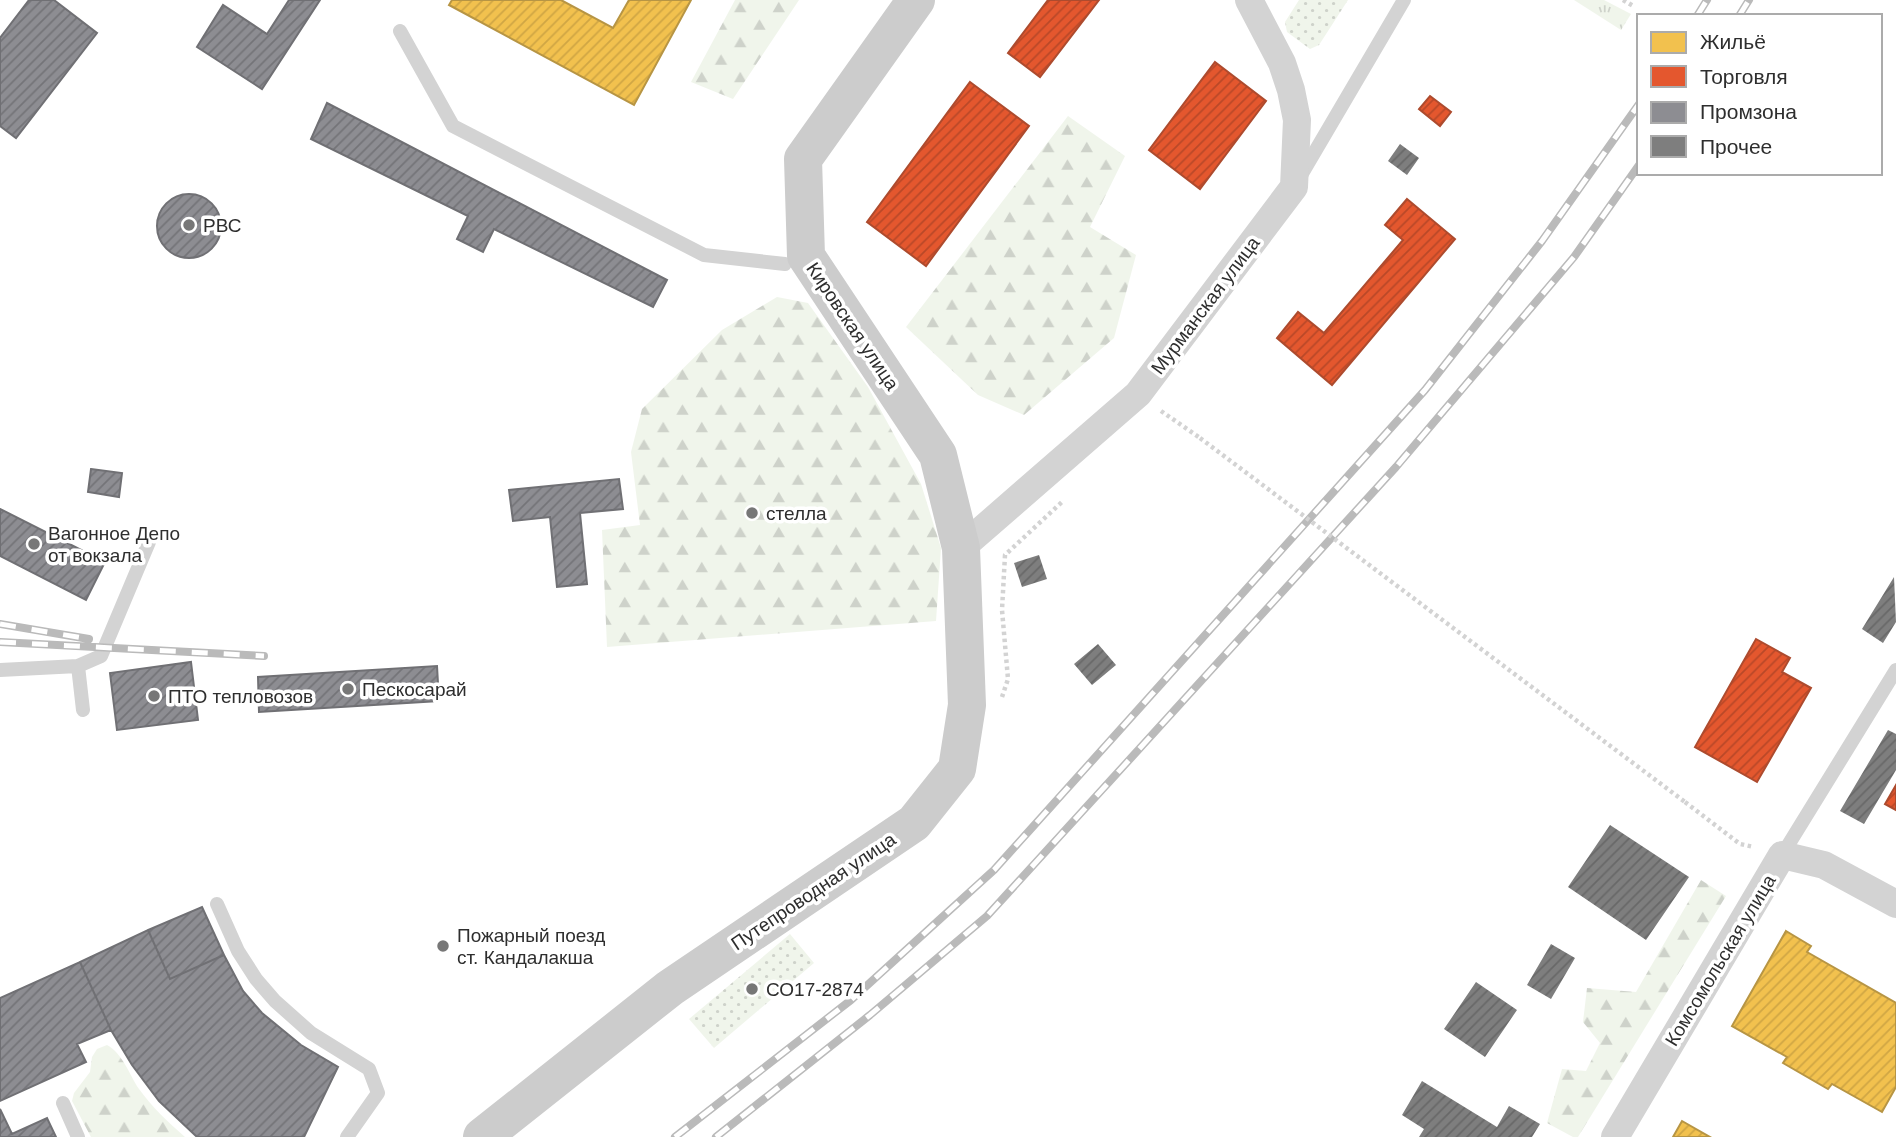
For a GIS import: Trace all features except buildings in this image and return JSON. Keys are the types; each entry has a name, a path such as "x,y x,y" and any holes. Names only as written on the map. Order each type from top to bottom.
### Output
{"main road":[{"name":"Кировская улица","path":"916,0 803,159 806,256 938,455 961,548"},
{"name":"Путепроводная улица","path":"482,1137 670,988 914,823 957,769 967,705 961,548"}],"street":[{"path":"1258,5 1282,63 1297,120 1294,187"},
{"name":"Мурманская улица","path":"961,548 1138,394 1294,187"},
{"name":"Комсомольская улица","path":"1615,1137 1782,855 1824,865 1896,904"}],"lane":[{"path":"1294,187 1404,0"},
{"path":"400,31 453,126 704,256 785,264"},
{"path":"0,670 78,666 101,656 149,542"},
{"path":"78,666 83,710"},
{"path":"1782,855 1896,670"},
{"path":"218,904 238,951 256,979 275,1001 311,1033 369,1069 378,1093 347,1137"},
{"path":"63,1103 78,1137"}],"path":[{"path":"1623,0 1635,7"},
{"path":"1172,418 1740,844"}],"green space":[{"path":"735,0 799,0 733,99 691,82"},
{"path":"1299,0 1348,0 1319,45 1310,49 1287,32 1285,22"},
{"path":"1574,0 1604,0 1631,14 1621,30"},
{"path":"1068,116 1125,156 1090,227 1136,255 1114,338 1024,415 978,395 906,327"},
{"path":"777,297 808,303 868,387 921,484 941,548 936,621 607,647 602,530 640,525 631,452 642,409 722,330"},
{"path":"1701,880 1726,896 1578,1137 1547,1123 1562,1069 1586,1071 1600,1043 1583,1022 1587,988 1636,992"},
{"path":"790,934 814,963 714,1048 689,1019"},
{"path":"107,1045 122,1059 149,1102 185,1137 91,1137 72,1101 74,1093 90,1072 92,1057 97,1049"}],"railway":[{"path":"1698,14 1707,0"},
{"path":"1740,14 1749,0"},
{"path":"675,1137 851,1000 994,870 1425,390 1542,241 1637,107"},
{"path":"716,1137 870,1015 987,916 1396,467 1574,257 1637,168"},
{"path":"0,624 89,639"},
{"path":"0,642 264,656"}],"place":[{"name":"РВС","path":"189,225"},
{"name":"стелла","path":"752,513"},
{"name":"Вагонное Депо от вокзала","path":"34,544"},
{"name":"Пескосарай","path":"348,689"},
{"name":"ПТО тепловозов","path":"154,696"},
{"name":"Пожарный поезд ст. Кандалакша","path":"443,946"},
{"name":"СО17-2874","path":"752,989"}]}
